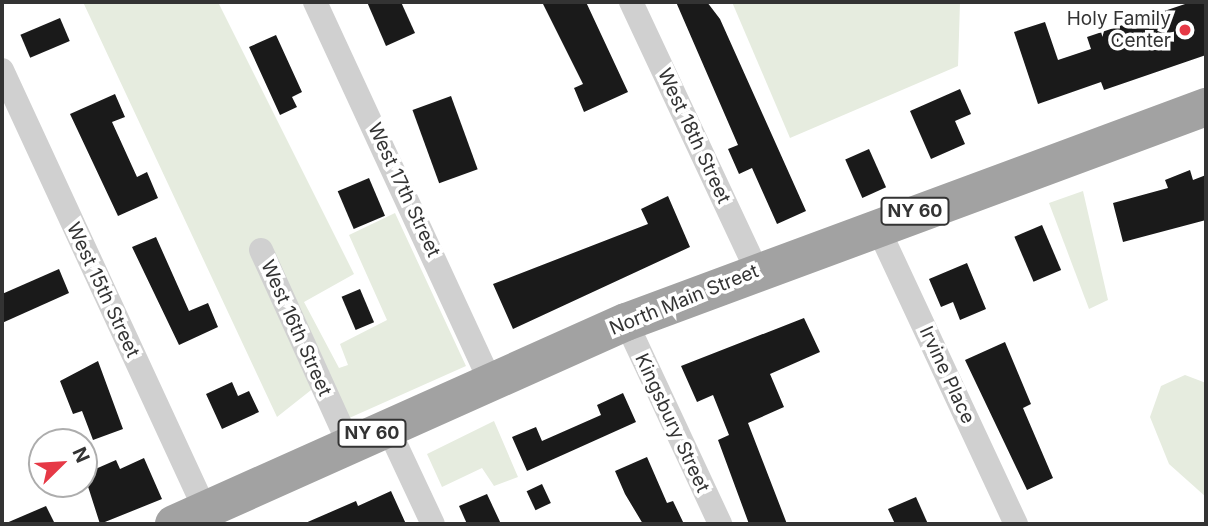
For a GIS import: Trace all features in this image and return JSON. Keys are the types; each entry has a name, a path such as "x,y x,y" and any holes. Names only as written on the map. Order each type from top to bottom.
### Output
{"highway":[{"name":"North Main Street","path":"190,517 387,426 626,322 877,226 1206,107"}],"street":[{"name":"West 17th Street","path":"315,2 490,381"},
{"name":"West 18th Street","path":"631,2 757,271"},
{"name":"West 15th Street","path":"2,71 190,517"},
{"name":"Irvine Place","path":"877,226 1016,524"},
{"name":"West 16th Street","path":"261,250 349,444"},
{"name":"Kingsbury Street","path":"626,322 719,524"},
{"path":"387,426 433,524"}],"shaded area":[{"path":"83,2 218,2 354,274 304,302 339,368 348,365 340,344 387,320 349,235 395,213 466,366 347,419 325,379 277,417"},
{"path":"732,2 960,2 958,66 790,138"},
{"path":"1083,191 1108,300 1089,309 1049,203"},
{"path":"1185,375 1206,383 1206,497 1169,464 1150,417 1161,386"},
{"path":"494,421 518,477 494,486 482,468 442,487 427,454"}],"building":[{"path":"367,2 401,2 415,33 386,46"},
{"path":"542,2 586,2 628,92 584,112 574,88 583,84"},
{"path":"676,2 707,2 720,19 806,211 777,224 752,168 739,174 728,149 738,145"},
{"path":"1191,2 1206,2 1206,55 1104,90 1101,82 1038,104 1014,32 1045,22 1058,60 1091,49 1087,37"},
{"path":"60,18 70,41 30,58 20,35"},
{"path":"276,35 302,92 292,97 297,107 280,115 249,47"},
{"path":"960,89 971,114 955,121 965,144 931,159 910,111"},
{"path":"115,94 125,117 112,122 137,177 147,172 158,198 118,216 70,114"},
{"path":"451,96 478,169 439,183 412,110"},
{"path":"869,149 886,187 862,198 845,160"},
{"path":"1190,170 1193,180 1206,175 1206,220 1123,242 1113,203 1168,188 1165,180"},
{"path":"369,178 385,216 354,229 338,191"},
{"path":"668,196 690,247 513,329 493,284 648,224 641,209"},
{"path":"1042,225 1061,270 1034,282 1014,237"},
{"path":"156,237 189,311 208,303 218,327 179,345 132,247"},
{"path":"967,263 986,309 960,320 953,302 941,307 929,279"},
{"path":"59,269 69,293 2,323 2,294"},
{"path":"360,289 374,322 356,330 342,297"},
{"path":"804,318 820,352 770,374 784,407 748,423 787,524 749,524 718,440 729,435 713,395 697,402 681,366"},
{"path":"1005,342 1031,404 1023,408 1053,478 1027,490 965,360"},
{"path":"98,361 123,429 98,438 98,428 88,428 82,411 73,414 60,381"},
{"path":"232,382 238,396 249,391 259,412 222,429 206,394"},
{"path":"623,393 636,422 527,471 512,437 536,427 542,441 601,415 597,405"},
{"path":"647,457 667,503 673,501 684,524 643,524 625,494 615,471"},
{"path":"144,458 162,499 100,524 92,498 98,498 98,468 116,460 120,469"},
{"path":"542,484 551,503 535,510 527,491"},
{"path":"391,491 406,524 303,524 356,501 358,506"},
{"path":"487,494 501,524 467,524 459,506"},
{"path":"916,497 928,524 895,524 888,509"},
{"path":"46,506 55,524 4,524"}],"place":[{"name":"Holy Family Center","path":"1185,30"}]}
